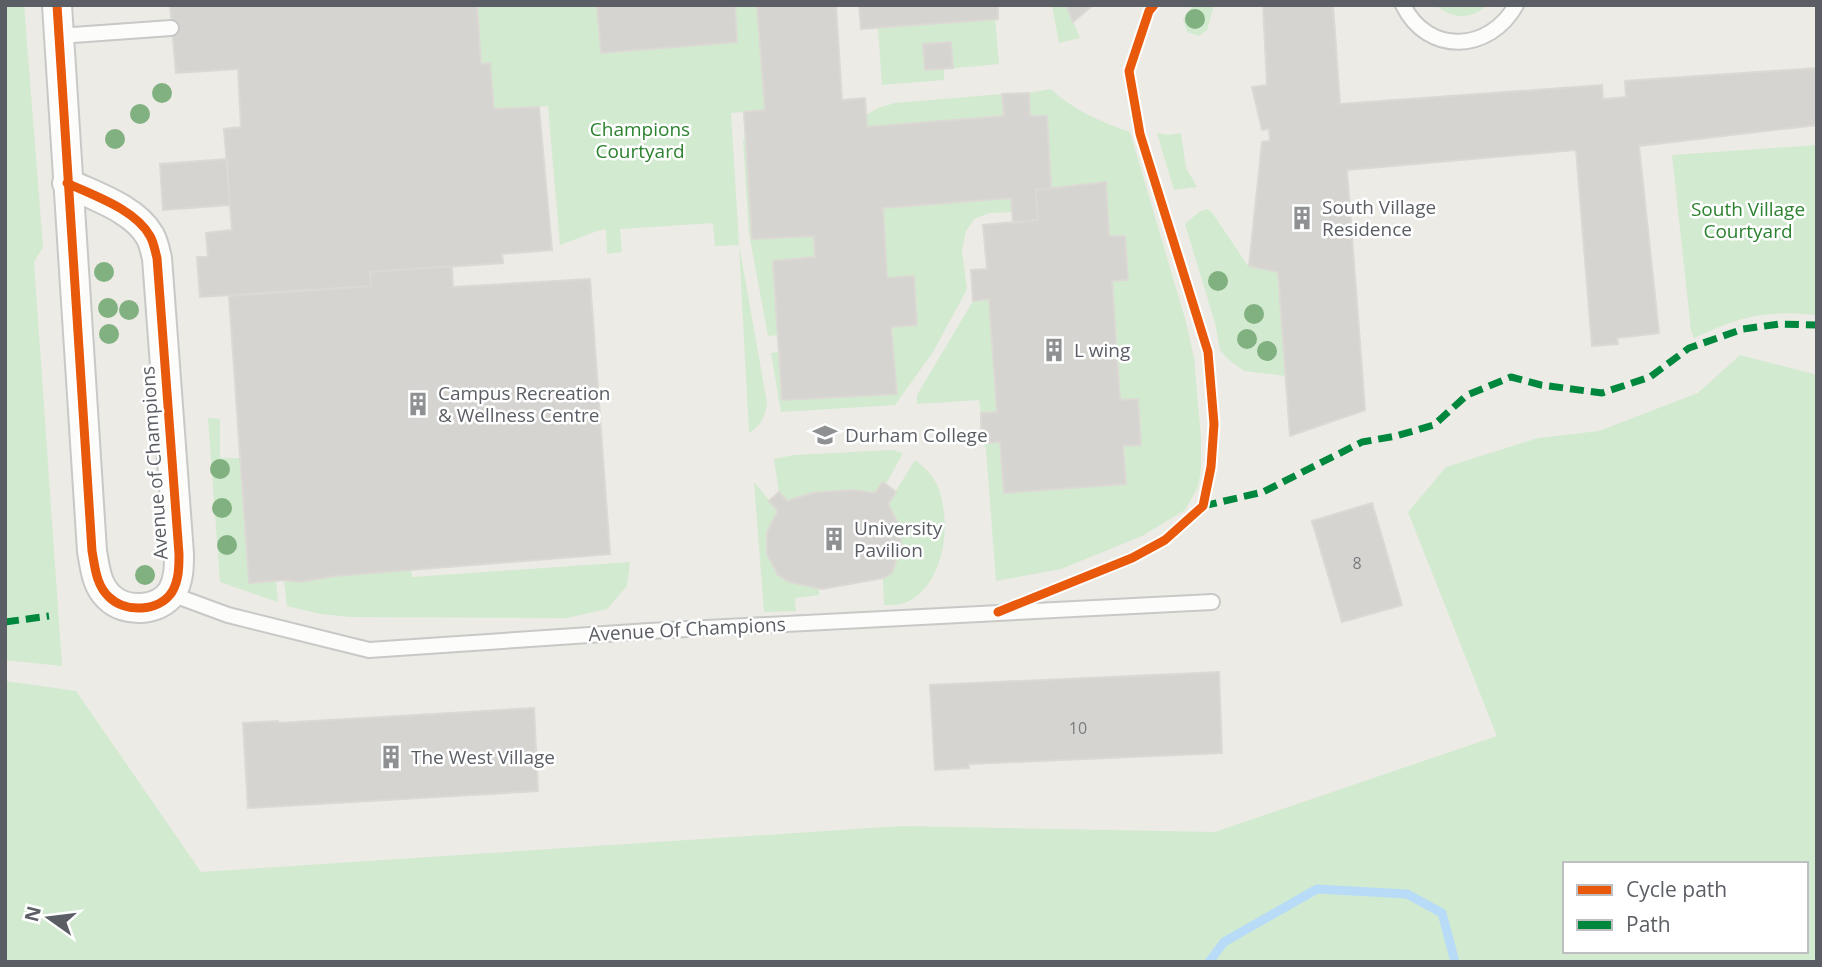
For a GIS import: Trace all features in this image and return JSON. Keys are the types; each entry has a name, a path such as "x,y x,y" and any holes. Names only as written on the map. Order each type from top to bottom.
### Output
{"street":[{"path":"57,5 72,264 96,578 109,598 129,608 150,608 171,594"},
{"name":"Avenue of Champions","path":"67,183 141,223 151,238 157,258 179,554 178,574 171,594"}],"lane":[{"path":"1403,5 1416,24 1433,36 1452,42 1473,41 1492,34 1508,20 1516,5"},
{"path":"59,36 171,28"},
{"name":"Avenue Of Champions","path":"171,594 228,615 369,650 649,631 1212,602"}],"green space":[{"path":"5,5 24,5 43,247 34,262 62,666 5,660"},
{"name":"Champions Courtyard","path":"477,5 597,5 601,53 737,42 735,5 757,5 765,110 731,113 739,245 715,246 713,223 620,229 622,252 607,254 606,229 560,245 548,106 494,109 490,64 481,64"},
{"path":"1052,5 1069,5 1067,7 1080,38 1059,43"},
{"path":"1193,5 1214,5 1207,30 1199,36 1187,32 1183,19"},
{"path":"1436,5 1487,5 1475,13 1462,16 1448,13"},
{"path":"995,19 999,64 944,69 944,80 882,85 878,28"},
{"path":"1051,89 1088,115 1130,132 1186,322 1194,358 1201,469 1198,487 1185,510 1142,536 1061,569 996,581 986,449 983,443 1000,442 1004,493 1125,484 1123,446 1141,445 1138,399 1120,400 1112,281 1128,280 1125,236 1109,236 1106,182 1051,188 1047,116 1030,116 1029,93"},
{"path":"1002,94 1004,116 867,127 866,115 895,103"},
{"path":"1157,133 1181,133 1186,168 1197,187 1174,190"},
{"path":"745,139 752,239 814,236 815,257 773,261 778,335 768,336 749,233"},
{"name":"South Village Courtyard","path":"1817,145 1817,315 1782,313 1753,316 1694,338 1672,155"},
{"path":"1011,198 1012,212 989,213 974,219 966,231 962,250 967,289 933,352 895,405 781,412 771,353 779,352 783,400 897,394 891,327 917,324 914,277 887,278 883,208"},
{"path":"1207,209 1248,266 1278,272 1286,376 1244,371 1220,350 1215,323 1185,224"},
{"path":"739,245 767,403 762,420 749,433"},
{"path":"989,299 997,412 981,413 979,400 917,404 917,395 973,301"},
{"path":"1740,355 1817,375 1817,962 5,962 5,681 76,691 201,872 902,826 1215,832 1497,736 1408,512 1446,467 1538,438 1599,431 1698,393"},
{"path":"208,418 220,419 220,458 240,458 249,583 276,581 278,602 220,582"},
{"path":"892,450 903,453 886,484 875,493 831,492 787,501 779,492 774,459 794,455"},
{"path":"915,460 933,477 942,499 945,531 943,547 939,564 923,591 905,603 884,605 883,578 896,562 901,539 898,522 888,504"},
{"path":"754,482 778,511 767,532 767,554 778,575 790,582 819,588 819,595 795,598 796,611 764,612"},
{"path":"630,562 627,586 607,609 567,618 351,617 321,614 287,606 284,580 300,582 335,576 411,570 412,577"}],"building":[{"path":"170,5 477,5 481,64 490,63 494,109 539,107 552,250 502,254 503,263 370,272 371,286 200,297 197,257 208,257 206,233 232,230 224,129 241,127 238,69 176,73"},
{"path":"597,5 735,5 737,42 601,53"},
{"name":"Durham College","path":"757,5 836,5 842,100 865,98 867,127 1004,116 1002,94 1029,93 1030,116 1047,116 1051,188 1036,190 1038,220 1013,223 1011,198 883,208 887,278 914,276 917,325 891,327 897,394 782,400 773,261 815,257 814,236 752,239 744,112 765,110"},
{"path":"859,5 998,5 998,19 861,29"},
{"name":"South Village Residence","path":"1263,5 1333,5 1340,104 1602,85 1603,99 1626,97 1625,81 1817,68 1817,125 1639,146 1659,333 1617,338 1618,344 1592,346 1576,150 1347,170 1365,410 1290,436 1278,272 1249,266 1262,142 1270,141 1269,129 1262,130 1252,87 1267,85"},
{"path":"1092,6 1073,22 1067,7"},
{"path":"951,42 953,68 925,70 923,44"},
{"path":"227,159 230,205 163,210 160,164"},
{"name":"L wing","path":"1106,182 1109,236 1125,236 1128,280 1112,281 1120,400 1138,399 1141,445 1123,446 1126,484 1004,493 1000,442 983,443 981,426 981,413 997,412 989,299 973,301 971,270 987,269 983,225 1038,220 1036,190"},
{"name":"Campus Recreation & Wellness Centre","path":"452,266 453,287 590,279 610,554 335,576 300,582 284,580 249,583 229,296 371,286 370,272"},
{"name":"University Pavilion","path":"883,482 896,492 888,504 900,527 901,545 892,573 883,578 822,589 790,582 778,575 767,554 767,532 778,511 769,501 779,492 787,501 812,493 853,490 875,493"},
{"path":"1372,503 1402,605 1342,622 1312,521"},
{"path":"1219,672 1222,753 969,764 969,768 935,770 930,685"},
{"name":"The West Village","path":"534,708 538,791 248,808 243,723"}],"waterway":[{"path":"1209,962 1224,942 1317,889 1407,894 1442,913 1455,962"}],"marked path":[{"path":"1203,506 1263,492 1362,442 1434,425 1467,395 1511,377 1541,385 1602,393 1650,377 1689,348 1743,329 1780,324 1817,325"},
{"path":"5,622 49,616"}],"cycle path":[{"path":"57,5 66,142 70,210 92,551 99,581 109,597 124,606 151,607 166,599 172,592 179,559 157,258 150,236 134,218 113,204 101,198 78,188 67,183"},
{"path":"998,612 1132,558 1165,540 1203,506 1211,467 1214,424 1208,352 1140,134 1129,71 1149,11 1154,5"}],"place":[{"name":"South Village Residence","path":"1302,218"},
{"name":"L wing","path":"1054,350"},
{"name":"Campus Recreation & Wellness Centre","path":"418,404"},
{"name":"Durham College","path":"825,435"},
{"name":"University Pavilion","path":"834,539"},
{"name":"The West Village","path":"391,757"}]}
